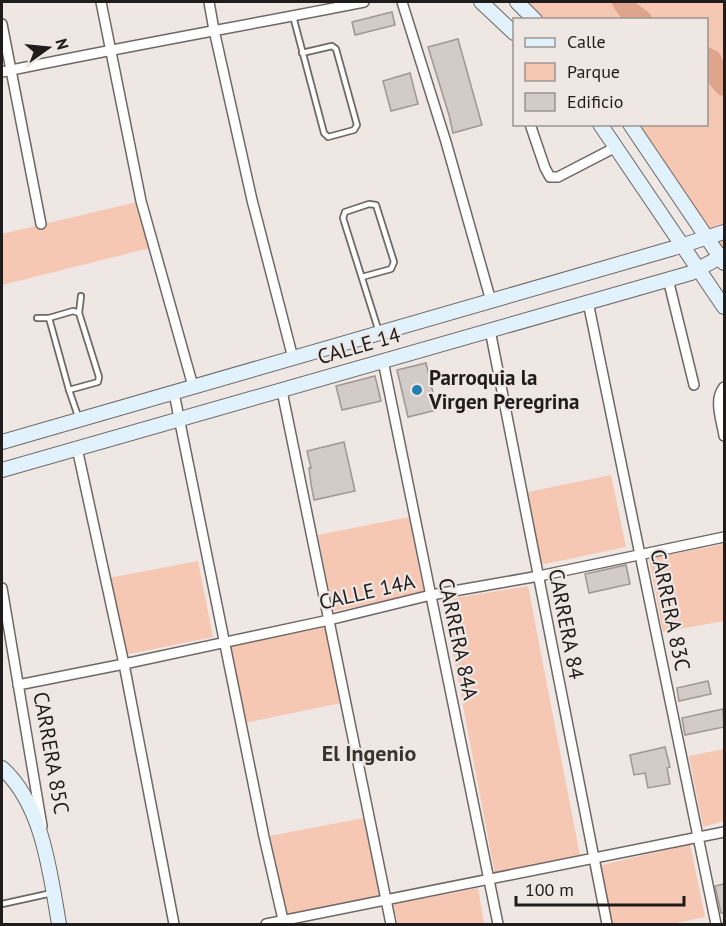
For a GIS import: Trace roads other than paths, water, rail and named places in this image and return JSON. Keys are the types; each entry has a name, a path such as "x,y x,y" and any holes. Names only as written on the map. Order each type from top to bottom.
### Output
{"street":[{"path":"101,2 141,201 193,386"},
{"path":"209,2 252,200 293,358"},
{"path":"6,71 294,16 324,5 364,2"},
{"path":"402,2 446,142 490,301"},
{"path":"481,2 513,32"},
{"path":"516,2 533,18"},
{"path":"2,24 6,71 41,224"},
{"path":"531,126 550,177 558,177 616,147"},
{"path":"602,126 724,308"},
{"path":"631,126 706,237 723,258"},
{"name":"CALLE 14","path":"2,442 724,232"},
{"name":"CALLE 14","path":"2,470 691,273 723,258"},
{"path":"668,279 694,385"},
{"name":"CARRERA 83C","path":"588,302 716,924"},
{"name":"CARRERA 84","path":"490,330 607,924"},
{"name":"CARRERA 84A","path":"383,361 498,924"},
{"path":"724,387 720,392 718,402 724,436"},
{"path":"282,391 391,924"},
{"path":"174,393 264,837 284,923"},
{"path":"77,448 124,664 174,924"},
{"name":"CALLE 14A","path":"18,685 329,620 430,595 539,576 724,537"},
{"name":"CARRERA 85C","path":"2,588 60,924"},
{"path":"3,767 23,795 47,852"},
{"path":"266,924 284,923 386,900 724,832"}],"lane":[{"path":"294,16 302,53 324,133 328,137 354,130 357,125 336,49 332,46 302,53"},
{"path":"362,277 391,269 393,262 376,205 369,204 345,212 343,218 379,333"},
{"path":"69,390 98,382 99,377 78,314 81,296"},
{"path":"37,318 49,318 73,311 78,314"},
{"path":"49,318 79,419"},
{"path":"2,904 54,893"}],"waterway":[{"path":"622,2 639,18"},
{"path":"708,58 712,60 718,79 724,86"}],"place":[{"name":"Parroquia la Virgen Peregrina","path":"417,390"}],"district":[{"name":"El Ingenio","path":"369,753"}]}
